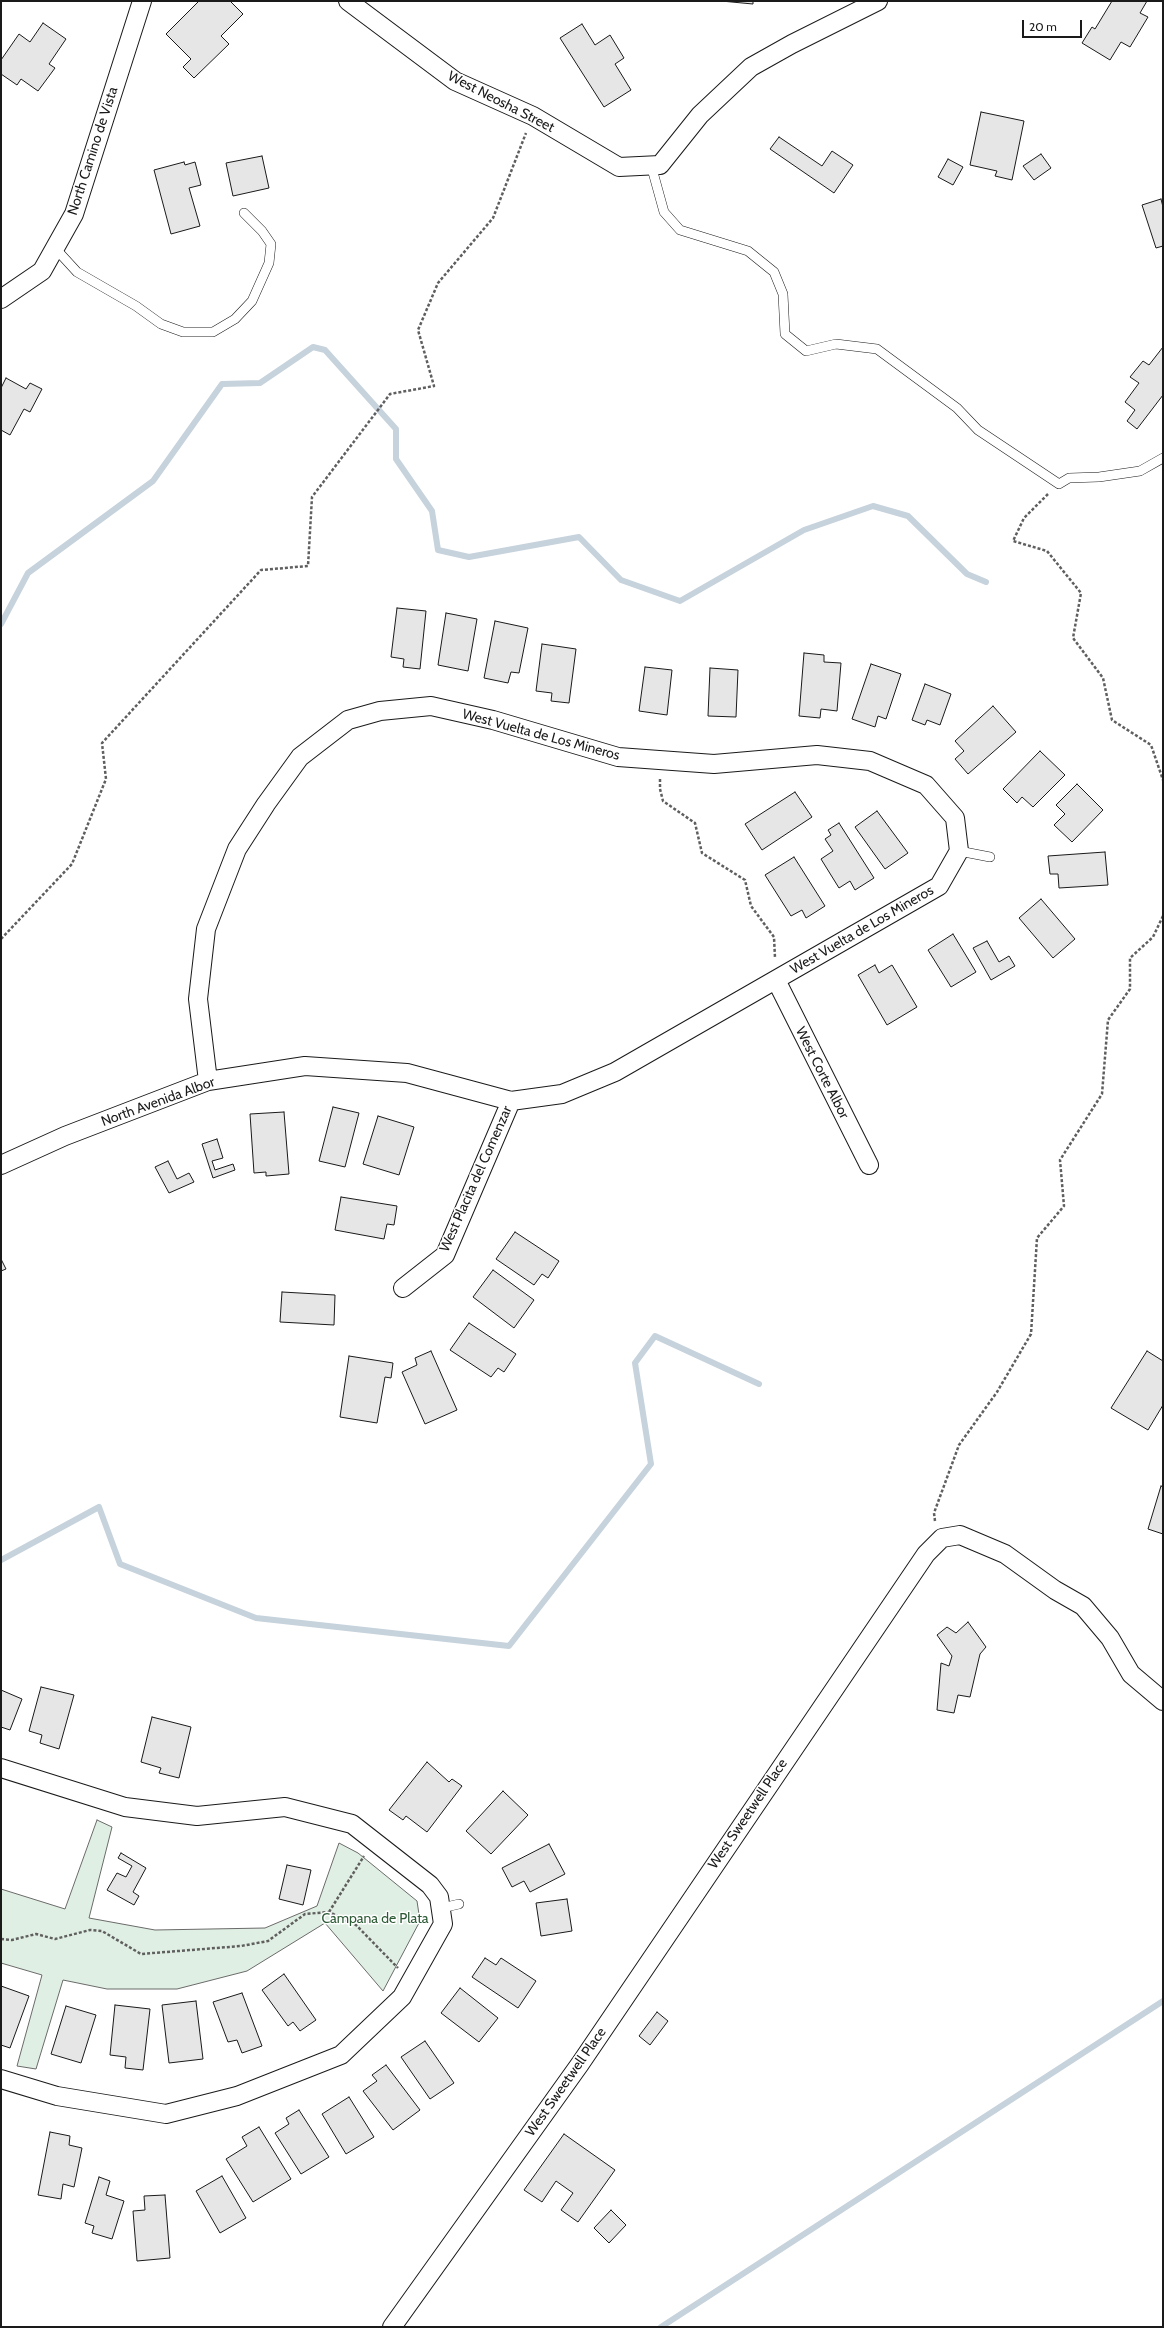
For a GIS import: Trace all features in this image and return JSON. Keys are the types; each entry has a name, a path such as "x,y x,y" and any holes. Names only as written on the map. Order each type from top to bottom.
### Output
{"street":[{"name":"North Camino de Vista","path":"1,299 42,271 74,214 142,1"},
{"name":"West Neosha Street","path":"348,1 455,81 533,116 619,167 651,165"},
{"path":"651,165 660,165 700,115 752,67 792,44 878,1"},
{"name":"West Vuelta de Los Mineros","path":"208,1081 198,999 206,929 237,849 266,804 300,757 348,720 380,711 431,706 493,720 618,757 714,764 817,755 870,761 926,785 955,818 959,851 939,886 615,1072 562,1094 511,1100"},
{"name":"West Corte Albor","path":"776,980 869,1165"},
{"name":"North Avenida Albor","path":"1,1165 65,1136 208,1081 305,1066 407,1073 511,1100"},
{"name":"West Placita del Comenzar","path":"403,1288 445,1255 511,1100"},
{"name":"West Sweetwell Place","path":"392,2327 580,2064 788,1754 926,1554 942,1538 960,1535 1005,1554 1055,1590 1083,1606 1110,1638 1131,1674 1163,1702"},
{"path":"1,1768 125,1807 197,1816 285,1807 352,1824 430,1886 439,1897 451,1906 443,1924 402,1997 341,2055 237,2096 166,2114 57,2096 1,2080"}],"lane":[{"path":"651,165 664,212 680,230 748,251 774,272 783,294 785,334 806,351 836,344 877,349 957,408 978,430 1059,484 1069,478 1099,477 1140,471 1163,458"},
{"path":"55,248 77,272 136,306 161,324 183,332 213,332 236,319 252,301 268,263 271,244 262,230 244,213"},
{"path":"959,851 990,857"}],"path":[{"path":"1,939 72,864 106,779 102,743 261,570 308,566 312,496 390,394 434,386 418,330 438,283 493,218 533,116"},
{"path":"1059,484 1024,518 1013,541 1047,551 1081,593 1073,638 1104,678 1112,720 1151,745 1163,780"},
{"path":"662,760 660,789 663,801 695,823 702,853 745,880 751,906 774,937 776,980"},
{"path":"938,1542 934,1513 959,1445 998,1392 1031,1334 1038,1238 1064,1206 1060,1160 1102,1094 1108,1020 1130,989 1130,958 1153,937 1163,916"},
{"path":"329,1912 374,1840"},
{"path":"1,1939 12,1940 36,1934 55,1939 90,1930 102,1931 142,1954 241,1946 268,1941 304,1914 329,1912 356,1925 411,1981"}],"green space":[{"name":"Campana de Plata","path":"97,1820 112,1827 89,1918 155,1930 265,1928 317,1906 339,1843 358,1853 417,1901 420,1921 383,1991 325,1923 247,1971 177,1989 107,1989 63,1980 36,2069 17,2066 42,1975 1,1963 1,1889 65,1909"}],"building":[{"path":"199,1 230,1 243,14 221,36 229,44 194,78 183,67 191,59 166,34"},
{"path":"721,1 753,1 753,4"},
{"path":"1112,1 1147,1 1140,13 1148,17 1130,47 1121,42 1110,60 1082,43 1092,27 1095,29"},
{"path":"43,23 66,39 49,64 55,68 38,91 21,79 17,85 1,74 1,60 19,34 30,42"},
{"path":"582,24 595,45 610,35 624,58 615,64 631,90 604,107 560,38"},
{"path":"981,112 1024,121 1012,180 995,176 997,171 970,165"},
{"path":"779,137 822,166 832,151 853,165 834,193 770,149"},
{"path":"1041,154 1051,168 1034,180 1023,166"},
{"path":"262,156 269,188 233,196 226,163"},
{"path":"948,159 963,167 953,185 938,177"},
{"path":"184,162 185,165 195,162 201,185 189,188 200,226 171,234 154,170"},
{"path":"1161,199 1163,207 1163,246 1156,248 1142,205"},
{"path":"1163,347 1163,395 1137,429 1127,421 1135,410 1125,402 1139,383 1130,377 1143,361 1149,365"},
{"path":"6,378 26,389 30,383 42,389 30,412 24,409 10,435 1,430 1,388"},
{"path":"397,608 426,611 420,669 403,667 404,659 391,657"},
{"path":"446,613 477,619 468,671 438,665"},
{"path":"495,621 528,628 519,673 511,672 508,683 484,678"},
{"path":"542,644 576,649 569,703 551,701 552,693 536,691"},
{"path":"804,653 824,655 824,662 841,663 837,711 821,709 820,718 799,716"},
{"path":"871,664 901,674 886,719 878,716 875,727 852,719"},
{"path":"645,667 672,670 667,715 639,711"},
{"path":"710,668 738,670 736,717 708,716"},
{"path":"925,684 951,694 940,725 927,720 925,725 912,720"},
{"path":"993,706 1016,732 968,774 955,759 964,751 955,741"},
{"path":"1040,751 1065,775 1033,807 1022,797 1017,803 1003,789"},
{"path":"1077,784 1103,810 1072,842 1054,825 1065,814 1056,805"},
{"path":"795,792 812,817 762,850 745,824"},
{"path":"877,811 908,853 885,869 855,827"},
{"path":"839,823 874,878 855,890 850,881 839,888 821,859 833,851 825,839 831,835 828,830"},
{"path":"1105,852 1108,885 1059,888 1058,874 1050,874 1048,856"},
{"path":"794,857 825,906 806,918 802,910 791,916 765,875"},
{"path":"1041,899 1075,939 1053,958 1019,918"},
{"path":"953,934 976,972 951,987 928,950"},
{"path":"987,941 999,962 1009,956 1015,966 991,980 973,948"},
{"path":"875,965 879,973 892,965 917,1007 887,1025 858,975"},
{"path":"333,1107 359,1113 345,1167 319,1161"},
{"path":"284,1112 289,1174 266,1176 266,1172 254,1173 250,1114"},
{"path":"378,1116 414,1127 399,1175 363,1164"},
{"path":"217,1139 223,1158 212,1161 215,1170 233,1164 235,1170 213,1178 202,1144"},
{"path":"168,1161 177,1179 189,1173 194,1182 169,1193 155,1167"},
{"path":"341,1197 397,1206 394,1225 387,1224 384,1239 335,1230"},
{"path":"515,1232 559,1261 548,1278 542,1274 534,1285 496,1259"},
{"path":"1,1259 6,1269 1,1271"},
{"path":"493,1270 534,1300 514,1328 473,1297"},
{"path":"282,1292 335,1295 334,1325 280,1322"},
{"path":"469,1323 516,1354 504,1372 498,1368 491,1377 450,1350"},
{"path":"431,1351 457,1410 425,1424 402,1372 417,1365 415,1358"},
{"path":"1147,1351 1163,1361 1163,1405 1148,1430 1111,1408"},
{"path":"349,1356 393,1363 391,1378 385,1377 377,1423 340,1417"},
{"path":"1161,1486 1163,1487 1163,1534 1148,1529"},
{"path":"968,1622 986,1647 980,1654 970,1697 958,1695 954,1713 937,1710 941,1663 949,1666 952,1656 937,1635 947,1627 956,1633"},
{"path":"41,1687 74,1695 59,1749 40,1743 42,1735 29,1731"},
{"path":"1,1690 22,1699 10,1730 1,1727"},
{"path":"152,1717 191,1727 179,1778 159,1773 161,1768 141,1762"},
{"path":"427,1762 449,1782 452,1779 462,1786 427,1832 406,1816 403,1820 389,1810"},
{"path":"503,1791 528,1815 491,1854 466,1831"},
{"path":"549,1844 565,1874 530,1892 524,1881 512,1887 502,1868"},
{"path":"121,1853 146,1868 133,1892 139,1896 134,1905 107,1890 117,1873 126,1877 132,1866 118,1858"},
{"path":"287,1865 311,1870 303,1905 279,1899"},
{"path":"567,1899 572,1931 541,1936 536,1903"},
{"path":"485,1958 496,1965 501,1958 536,1981 518,2008 472,1977"},
{"path":"284,1974 316,2020 300,2031 293,2022 288,2026 262,1990"},
{"path":"1,1986 29,1996 10,2048 1,2045"},
{"path":"460,1988 498,2018 479,2042 441,2013"},
{"path":"242,1993 262,2046 242,2053 237,2040 228,2042 213,2002"},
{"path":"196,2001 203,2059 169,2063 162,2005"},
{"path":"115,2005 150,2009 143,2070 125,2068 126,2057 110,2055"},
{"path":"66,2006 96,2015 81,2063 51,2054"},
{"path":"657,2012 668,2021 650,2045 639,2036"},
{"path":"425,2041 454,2083 430,2099 401,2057"},
{"path":"386,2065 420,2110 393,2130 363,2091 377,2081 372,2075"},
{"path":"349,2097 374,2137 346,2154 322,2114"},
{"path":"299,2110 329,2157 301,2174 275,2133 289,2124 286,2118"},
{"path":"259,2127 291,2179 253,2202 226,2159 247,2146 242,2137"},
{"path":"50,2132 70,2136 69,2145 82,2148 74,2187 63,2184 61,2199 38,2195"},
{"path":"564,2134 615,2170 578,2222 561,2210 573,2193 556,2181 542,2202 524,2190"},
{"path":"222,2176 246,2218 220,2233 196,2191"},
{"path":"99,2177 110,2181 106,2195 124,2201 112,2239 92,2233 94,2226 85,2223"},
{"path":"165,2195 170,2258 137,2261 133,2211 145,2210 144,2196"},
{"path":"611,2210 626,2225 609,2243 594,2228"}],"waterway":[{"path":"1,624 28,573 153,481 222,384 260,383 313,347 325,350 396,429 396,459 432,511 438,550 469,557 579,537 621,580 680,601 804,530 873,506 908,516 967,574 986,582"},
{"path":"1,1560 99,1507 120,1564 256,1618 509,1646 651,1464 635,1363 655,1336 759,1384"},
{"path":"661,2327 1163,2001"}]}
